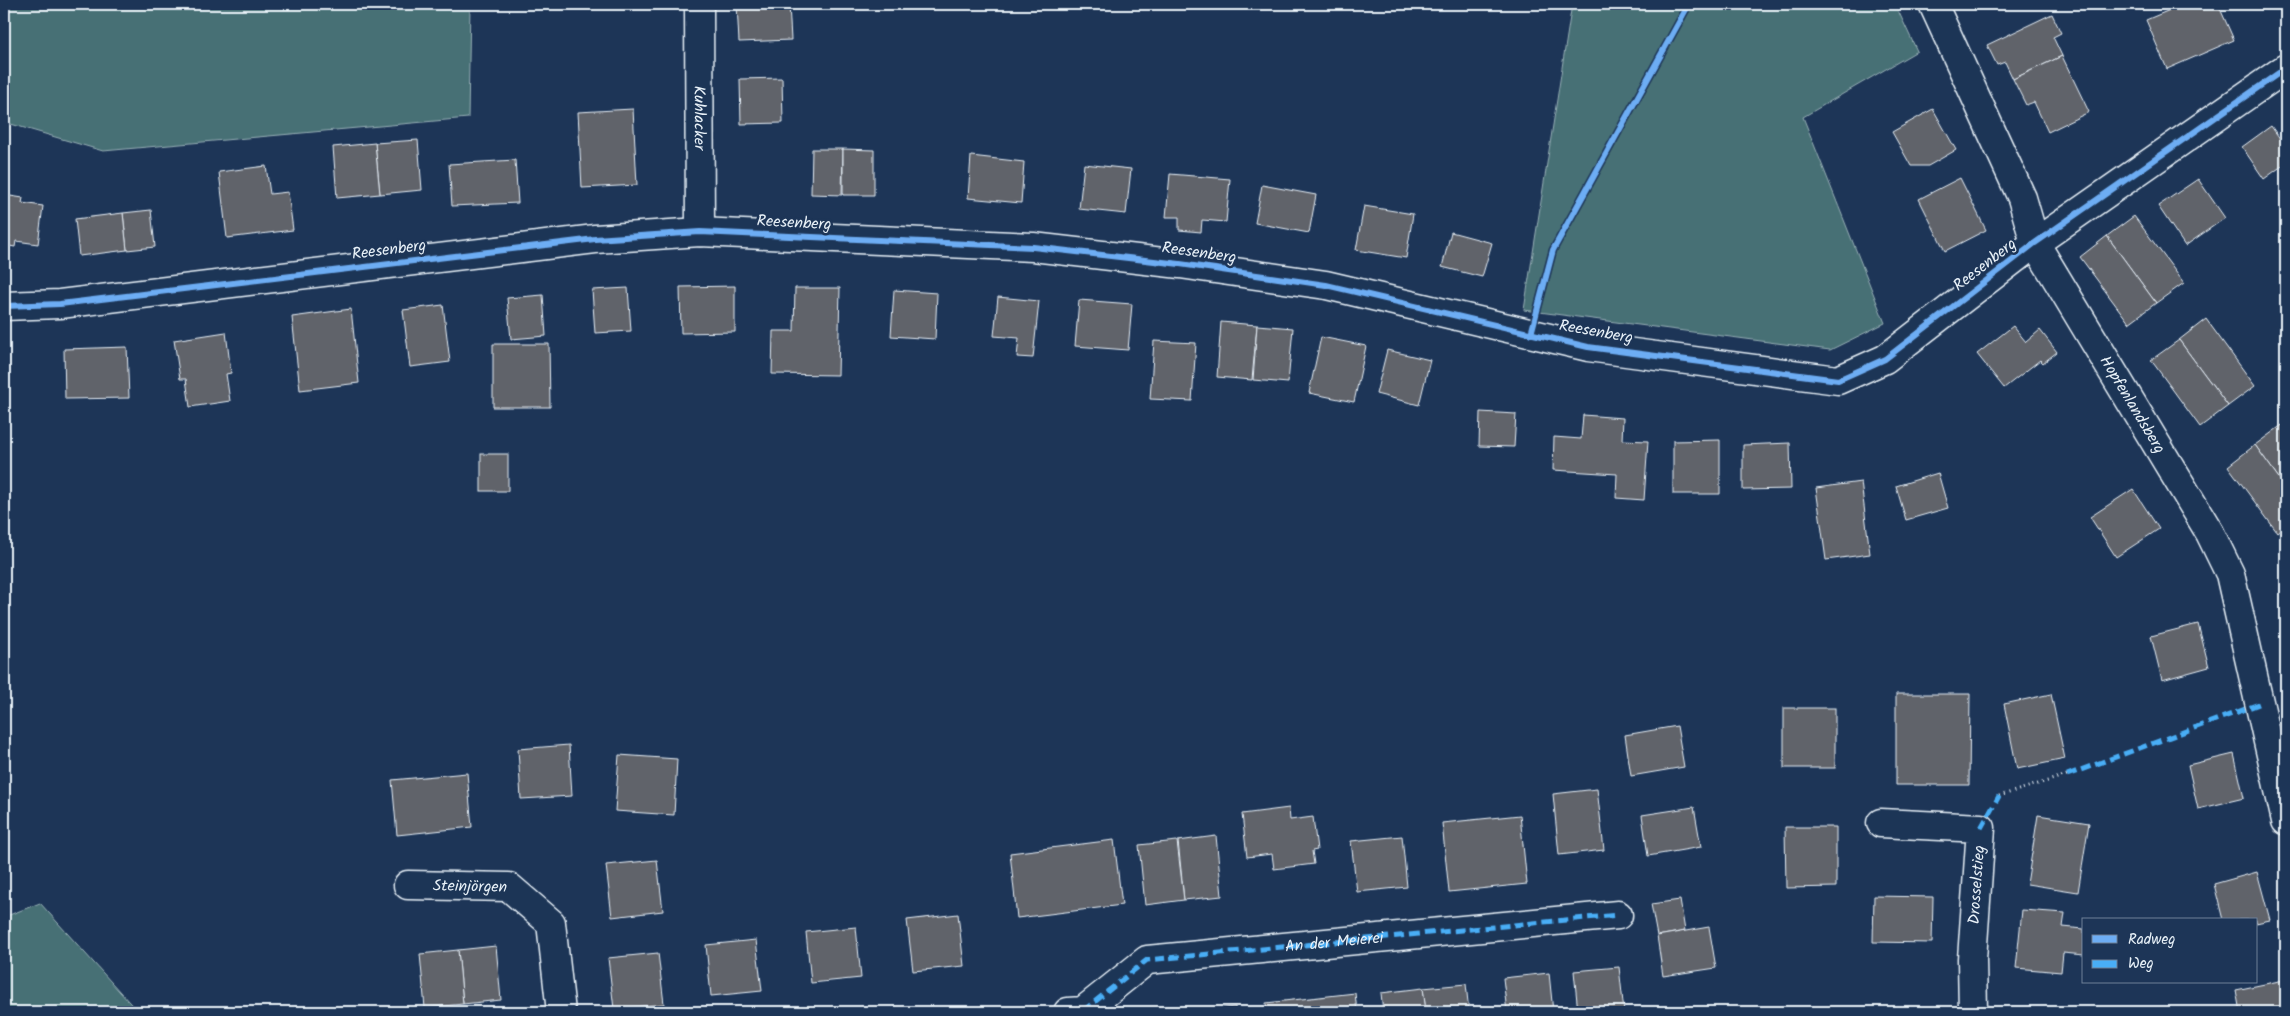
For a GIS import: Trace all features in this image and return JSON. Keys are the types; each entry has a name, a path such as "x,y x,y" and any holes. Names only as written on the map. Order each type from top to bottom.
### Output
{"street":[{"name":"Kuhlacker","path":"699,4 700,232"},
{"name":"Hopfenlandsberg","path":"1933,4 2022,198 2035,243 2210,533 2230,574 2286,821"},
{"name":"Reesenberg","path":"4,306 60,304 596,239 700,232 1034,247 1180,264 1326,285 1588,347 1838,380 1885,359 2035,243 2286,68"},
{"name":"Drosselstieg","path":"1881,823 1981,828 1972,959 1973,1012"},
{"name":"Steinjörgen","path":"408,885 509,887 551,923 561,1012"},
{"name":"An der Meierei","path":"1068,1012 1083,1011 1147,960 1618,915"}],"path":[{"path":"1999,796 2067,775"}],"green space":[{"path":"4,4 470,4 468,118 103,151 4,122"},
{"path":"1572,4 1895,4 1917,51 1803,117 1885,323 1830,350 1524,310"},
{"path":"40,903 138,1012 4,1012 4,917"}],"building":[{"path":"737,4 789,4 791,40 739,42"},
{"path":"2184,4 2218,4 2234,40 2167,69 2146,20"},
{"path":"2052,14 2061,33 2053,37 2062,56 2013,79 2005,62 1997,65 1987,45"},
{"path":"2062,56 2089,112 2048,132 2034,102 2026,105 2013,79"},
{"path":"782,78 783,123 741,124 740,79"},
{"path":"633,109 637,185 582,188 578,112"},
{"path":"1933,109 1956,150 1928,166 1911,166 1892,132"},
{"path":"2271,126 2286,147 2286,163 2264,179 2242,147"},
{"path":"418,140 422,190 380,194 375,143"},
{"path":"375,143 380,194 337,198 333,147"},
{"path":"812,149 843,149 842,195 811,194"},
{"path":"843,149 874,150 874,195 843,195"},
{"path":"971,156 1024,162 1021,203 968,198"},
{"path":"515,160 518,203 452,206 449,164"},
{"path":"1084,164 1131,169 1126,214 1079,209"},
{"path":"266,166 270,194 288,192 293,230 227,238 219,172"},
{"path":"1170,174 1230,179 1226,222 1202,220 1201,232 1179,230 1179,217 1166,217"},
{"path":"1960,178 1986,230 1945,251 1919,199"},
{"path":"2198,179 2225,218 2185,246 2158,206"},
{"path":"1262,185 1316,195 1309,233 1255,223"},
{"path":"4,195 23,198 22,203 43,206 38,244 16,241 15,247 4,245"},
{"path":"1364,206 1413,214 1406,258 1356,250"},
{"path":"151,210 155,247 127,250 123,213"},
{"path":"123,213 127,250 79,256 75,219"},
{"path":"2134,216 2184,283 2156,303 2107,236"},
{"path":"1451,232 1492,243 1482,277 1442,267"},
{"path":"2107,236 2156,303 2129,323 2080,257"},
{"path":"735,286 735,332 681,333 680,287"},
{"path":"628,288 631,331 595,333 592,290"},
{"path":"795,288 840,288 838,375 772,374 773,331 794,331"},
{"path":"894,290 937,293 935,339 891,336"},
{"path":"543,295 546,336 511,339 507,298"},
{"path":"998,297 1039,301 1033,358 1017,357 1019,338 994,336"},
{"path":"1079,300 1132,304 1128,350 1075,346"},
{"path":"443,305 450,362 410,367 403,310"},
{"path":"351,309 359,383 300,390 292,317"},
{"path":"2206,319 2255,386 2228,406 2179,340"},
{"path":"1221,322 1257,325 1252,380 1217,377"},
{"path":"1257,325 1293,328 1288,383 1253,380"},
{"path":"2013,326 2026,342 2040,330 2057,352 2043,363 2040,360 2004,388 1977,354"},
{"path":"226,332 231,373 226,374 230,401 190,407 186,379 180,379 174,340"},
{"path":"1321,337 1366,346 1354,402 1309,393"},
{"path":"2179,340 2228,406 2200,427 2151,360"},
{"path":"1154,341 1196,343 1192,401 1150,399"},
{"path":"493,344 549,344 550,407 493,407"},
{"path":"127,347 129,398 65,399 64,349"},
{"path":"1387,350 1430,360 1419,405 1376,394"},
{"path":"1480,412 1516,414 1514,447 1479,446"},
{"path":"1583,415 1623,418 1622,440 1648,441 1644,500 1616,498 1617,474 1553,470 1554,437 1581,439"},
{"path":"2282,425 2286,430 2286,488 2255,445"},
{"path":"1720,440 1720,494 1673,494 1673,441"},
{"path":"1790,443 1791,489 1743,490 1743,445"},
{"path":"2255,445 2286,488 2286,525 2277,532 2228,466"},
{"path":"481,454 508,454 508,491 481,491"},
{"path":"1938,473 1948,508 1906,520 1896,486"},
{"path":"1861,482 1870,554 1826,560 1816,488"},
{"path":"2133,489 2159,529 2116,557 2090,517"},
{"path":"2198,624 2209,667 2162,680 2151,636"},
{"path":"1896,694 1970,694 1969,785 1896,785"},
{"path":"2051,694 2065,759 2017,769 2004,704"},
{"path":"1784,708 1835,708 1835,768 1784,768"},
{"path":"1677,726 1684,767 1631,776 1625,735"},
{"path":"569,745 572,796 521,799 518,749"},
{"path":"2234,754 2244,798 2198,809 2188,765"},
{"path":"619,755 677,759 674,815 615,811"},
{"path":"467,773 472,827 397,835 392,780"},
{"path":"1597,789 1604,850 1559,855 1553,794"},
{"path":"1694,807 1701,847 1648,856 1642,815"},
{"path":"1289,808 1290,820 1313,817 1317,850 1312,851 1314,864 1274,869 1272,854 1247,857 1242,814"},
{"path":"1520,815 1527,884 1449,892 1442,823"},
{"path":"2038,815 2089,823 2078,892 2027,884"},
{"path":"1785,827 1836,827 1836,887 1786,888"},
{"path":"1216,836 1222,896 1184,900 1178,841"},
{"path":"1402,836 1407,887 1357,892 1351,841"},
{"path":"1114,840 1122,905 1017,918 1010,853"},
{"path":"1177,841 1184,900 1145,905 1139,845"},
{"path":"657,860 663,911 612,917 606,865"},
{"path":"2257,872 2270,920 2258,923 2258,918 2222,918 2214,884"},
{"path":"1874,896 1933,897 1932,943 1873,942"},
{"path":"1680,900 1685,931 1657,936 1651,904"},
{"path":"2022,910 2065,913 2063,927 2082,929 2082,955 2063,953 2061,972 2016,968"},
{"path":"958,914 964,966 913,971 907,920"},
{"path":"856,927 861,978 811,983 806,932"},
{"path":"1709,927 1716,968 1663,976 1657,936"},
{"path":"756,940 762,991 711,996 706,945"},
{"path":"496,946 501,1000 463,1004 458,950"},
{"path":"458,950 463,1004 425,1008 420,954"},
{"path":"658,953 664,1004 614,1009 608,958"},
{"path":"1619,967 1624,1012 1578,1012 1574,971"},
{"path":"1549,973 1553,1012 1507,1012 1503,978"},
{"path":"2284,980 2286,1012 2240,1012 2236,990"},
{"path":"1466,984 1469,1012 1426,1012 1423,988"},
{"path":"1423,988 1426,1012 1383,1012 1381,993"},
{"path":"1355,993 1357,1012 1267,1012 1266,1003"},
{"path":"1235,1007 1236,1012 1185,1012"}],"marked path":[{"path":"1916,4 1934,7"},
{"path":"2067,775 2259,704"},
{"path":"1981,828 1999,796"},
{"path":"1068,1012 1083,1011 1147,960 1618,915"}],"cycle path":[{"path":"1531,334 1553,250 1689,4"},
{"path":"4,306 60,304 595,239 700,232 1033,247 1180,264 1326,285 1588,347 1838,380 1885,359 2035,243 2286,68"}]}
